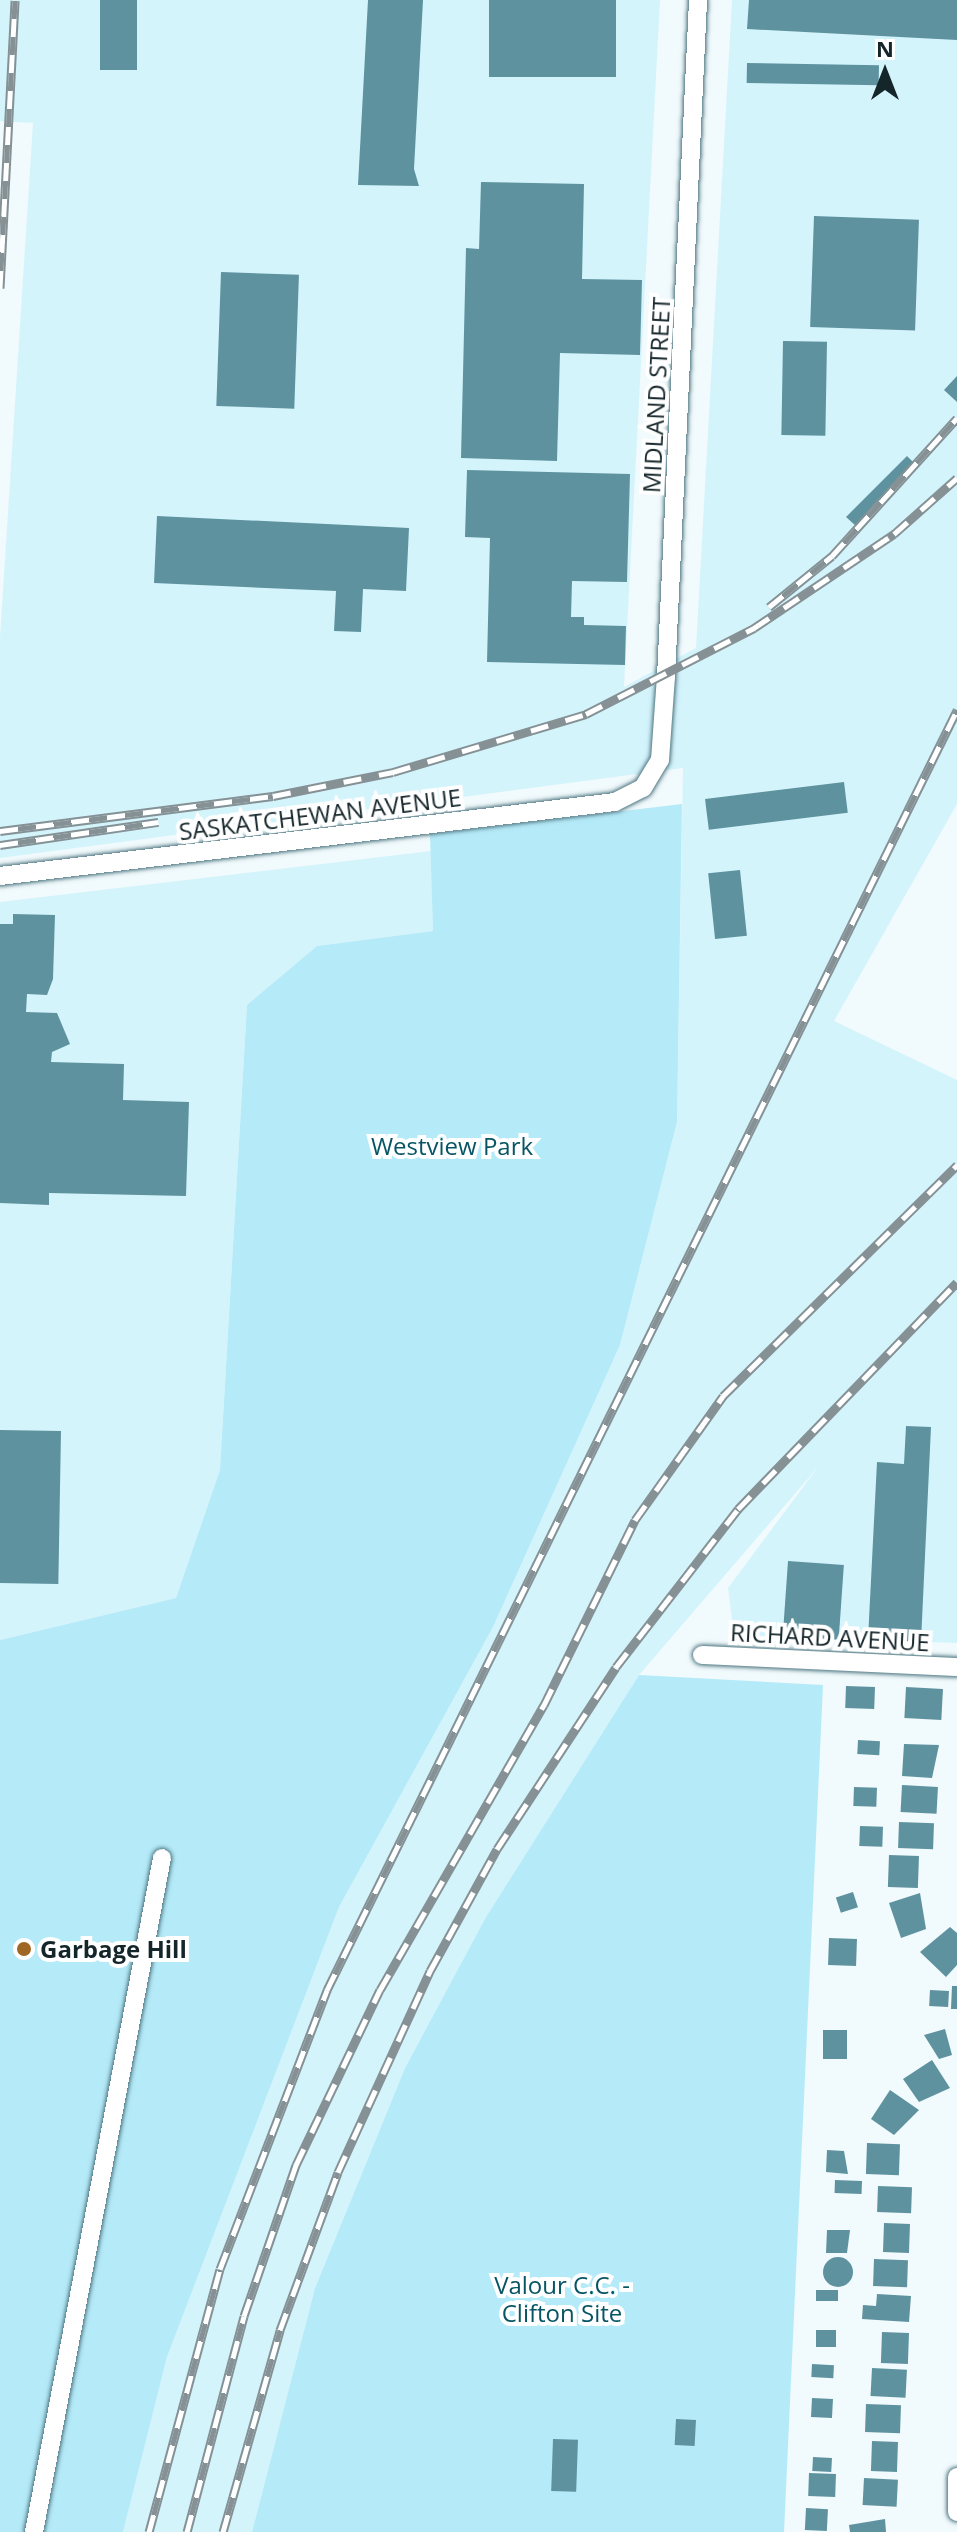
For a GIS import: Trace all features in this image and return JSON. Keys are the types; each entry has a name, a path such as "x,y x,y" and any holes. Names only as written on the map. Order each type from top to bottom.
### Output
{"street":[{"name":"MIDLAND STREET","path":"643,788 660,760 666,677 698,0"},
{"name":"SASKATCHEWAN AVENUE","path":"0,876 615,802 643,788"},
{"name":"RICHARD AVENUE","path":"702,1655 957,1667"},
{"path":"34,2532 162,1858"},
{"path":"957,2477 957,2512"}],"shaded area":[{"path":"0,0 660,0 624,687 696,648 732,0 957,0 957,804 834,1021 957,1080 957,1643 734,1635 728,1588 818,1467 639,1675 486,1917 405,2068 315,2288 252,2532 123,2532 167,2357 339,1907 493,1627 620,1345 677,1122 683,768 0,858 0,637 33,123 0,121"},
{"path":"431,851 433,931 317,946 247,1005 220,1470 176,1598 0,1640 0,902"}],"green space":[{"name":"Westview Park","path":"682,804 677,1122 620,1345 493,1627 339,1907 167,2357 123,2532 0,2532 0,1640 176,1598 220,1470 247,1005 317,946 433,931 430,834"},
{"name":"Valour C.C. - Clifton Site","path":"639,1675 823,1685 784,2532 252,2532 315,2288 405,2068 486,1917"}],"building":[{"path":"100,0 137,0 137,70 100,70"},
{"path":"368,0 423,0 414,169 419,186 358,185"},
{"path":"489,0 616,0 616,77 489,77"},
{"path":"749,0 957,0 957,40 747,29"},
{"path":"747,63 879,65 879,85 747,83"},
{"path":"481,182 584,184 582,279 642,280 640,355 560,353 557,461 461,458 466,248 479,249"},
{"path":"814,216 919,220 915,331 810,327"},
{"path":"221,272 299,275 294,409 216,406"},
{"path":"783,341 827,342 825,436 781,435"},
{"path":"957,376 957,402 944,390"},
{"path":"907,456 914,463 856,526 846,517"},
{"path":"467,470 630,474 627,582 572,581 571,617 584,617 584,625 626,626 625,665 487,662 490,538 465,537"},
{"path":"157,516 409,528 406,591 363,589 361,632 334,631 336,591 154,583"},
{"path":"844,782 848,813 709,830 705,799"},
{"path":"740,870 747,936 715,939 708,873"},
{"path":"13,914 55,915 53,979 47,995 27,994 26,1012 57,1013 70,1044 52,1052 51,1062 124,1064 123,1100 189,1102 186,1196 49,1193 49,1205 0,1203 0,924 13,924"},
{"path":"906,1426 931,1427 921,1642 868,1639 877,1462 904,1464"},
{"path":"0,1430 61,1431 58,1584 0,1583"},
{"path":"788,1561 844,1565 839,1640 783,1636"},
{"path":"846,1686 875,1687 874,1709 845,1708"},
{"path":"906,1687 943,1689 941,1720 904,1718"},
{"path":"858,1740 880,1741 879,1755 857,1754"},
{"path":"904,1744 939,1745 932,1778 902,1776"},
{"path":"902,1785 938,1787 937,1814 901,1812"},
{"path":"854,1787 877,1788 876,1807 853,1806"},
{"path":"899,1822 934,1823 933,1849 898,1848"},
{"path":"860,1826 883,1827 882,1847 859,1846"},
{"path":"889,1855 919,1856 918,1888 888,1887"},
{"path":"853,1892 858,1907 841,1913 836,1898"},
{"path":"920,1893 926,1929 901,1938 889,1903"},
{"path":"950,1927 957,1933 957,1965 946,1977 920,1952"},
{"path":"829,1938 857,1939 856,1966 828,1965"},
{"path":"952,1986 957,1986 957,2009 951,2009"},
{"path":"930,1990 949,1991 948,2007 929,2006"},
{"path":"945,2029 952,2055 939,2059 924,2035"},
{"path":"823,2030 847,2030 847,2059 823,2059"},
{"path":"932,2060 950,2088 919,2102 903,2079"},
{"path":"890,2090 919,2110 894,2135 871,2119"},
{"path":"867,2143 900,2144 899,2175 866,2174"},
{"path":"827,2150 844,2151 848,2174 826,2172"},
{"path":"835,2180 862,2181 862,2194 835,2193"},
{"path":"878,2186 912,2187 911,2213 877,2212"},
{"path":"884,2223 910,2224 909,2253 883,2252"},
{"path":"827,2230 850,2230 847,2253 826,2253"},
{"path":"838,2257 849,2261 853,2272 849,2283 838,2287 827,2283 823,2272 827,2261"},
{"path":"874,2259 908,2260 907,2287 873,2286"},
{"path":"816,2290 838,2290 838,2301 816,2301"},
{"path":"877,2294 911,2296 909,2322 862,2319 863,2305 876,2306"},
{"path":"816,2330 836,2330 836,2347 816,2347"},
{"path":"882,2332 909,2333 908,2364 881,2363"},
{"path":"812,2364 834,2365 833,2378 811,2377"},
{"path":"872,2368 907,2370 905,2398 871,2396"},
{"path":"812,2398 833,2399 832,2418 811,2417"},
{"path":"866,2404 901,2405 900,2433 865,2432"},
{"path":"676,2419 696,2420 695,2446 675,2445"},
{"path":"553,2439 578,2440 576,2492 551,2491"},
{"path":"872,2441 898,2442 897,2472 871,2471"},
{"path":"813,2457 832,2458 831,2472 812,2471"},
{"path":"809,2473 836,2474 835,2497 808,2496"},
{"path":"864,2478 898,2480 897,2507 863,2505"},
{"path":"806,2508 828,2509 827,2531 805,2530"},
{"path":"885,2519 886,2532 850,2532 849,2525"}],"railway":[{"path":"0,288 15,0"},
{"path":"769,607 832,556 957,418"},
{"path":"0,831 273,796 393,772 586,714 754,628 894,534 957,478"},
{"path":"149,2532 220,2269 327,1990 957,710"},
{"path":"0,845 158,822"},
{"path":"187,2532 244,2316 296,2165 380,1990 544,1705 635,1520 723,1396 957,1165"},
{"path":"223,2532 280,2330 338,2172 430,1971 497,1849 616,1667 738,1509 957,1282"}],"place":[{"name":"Garbage Hill","path":"24,1949"}]}
